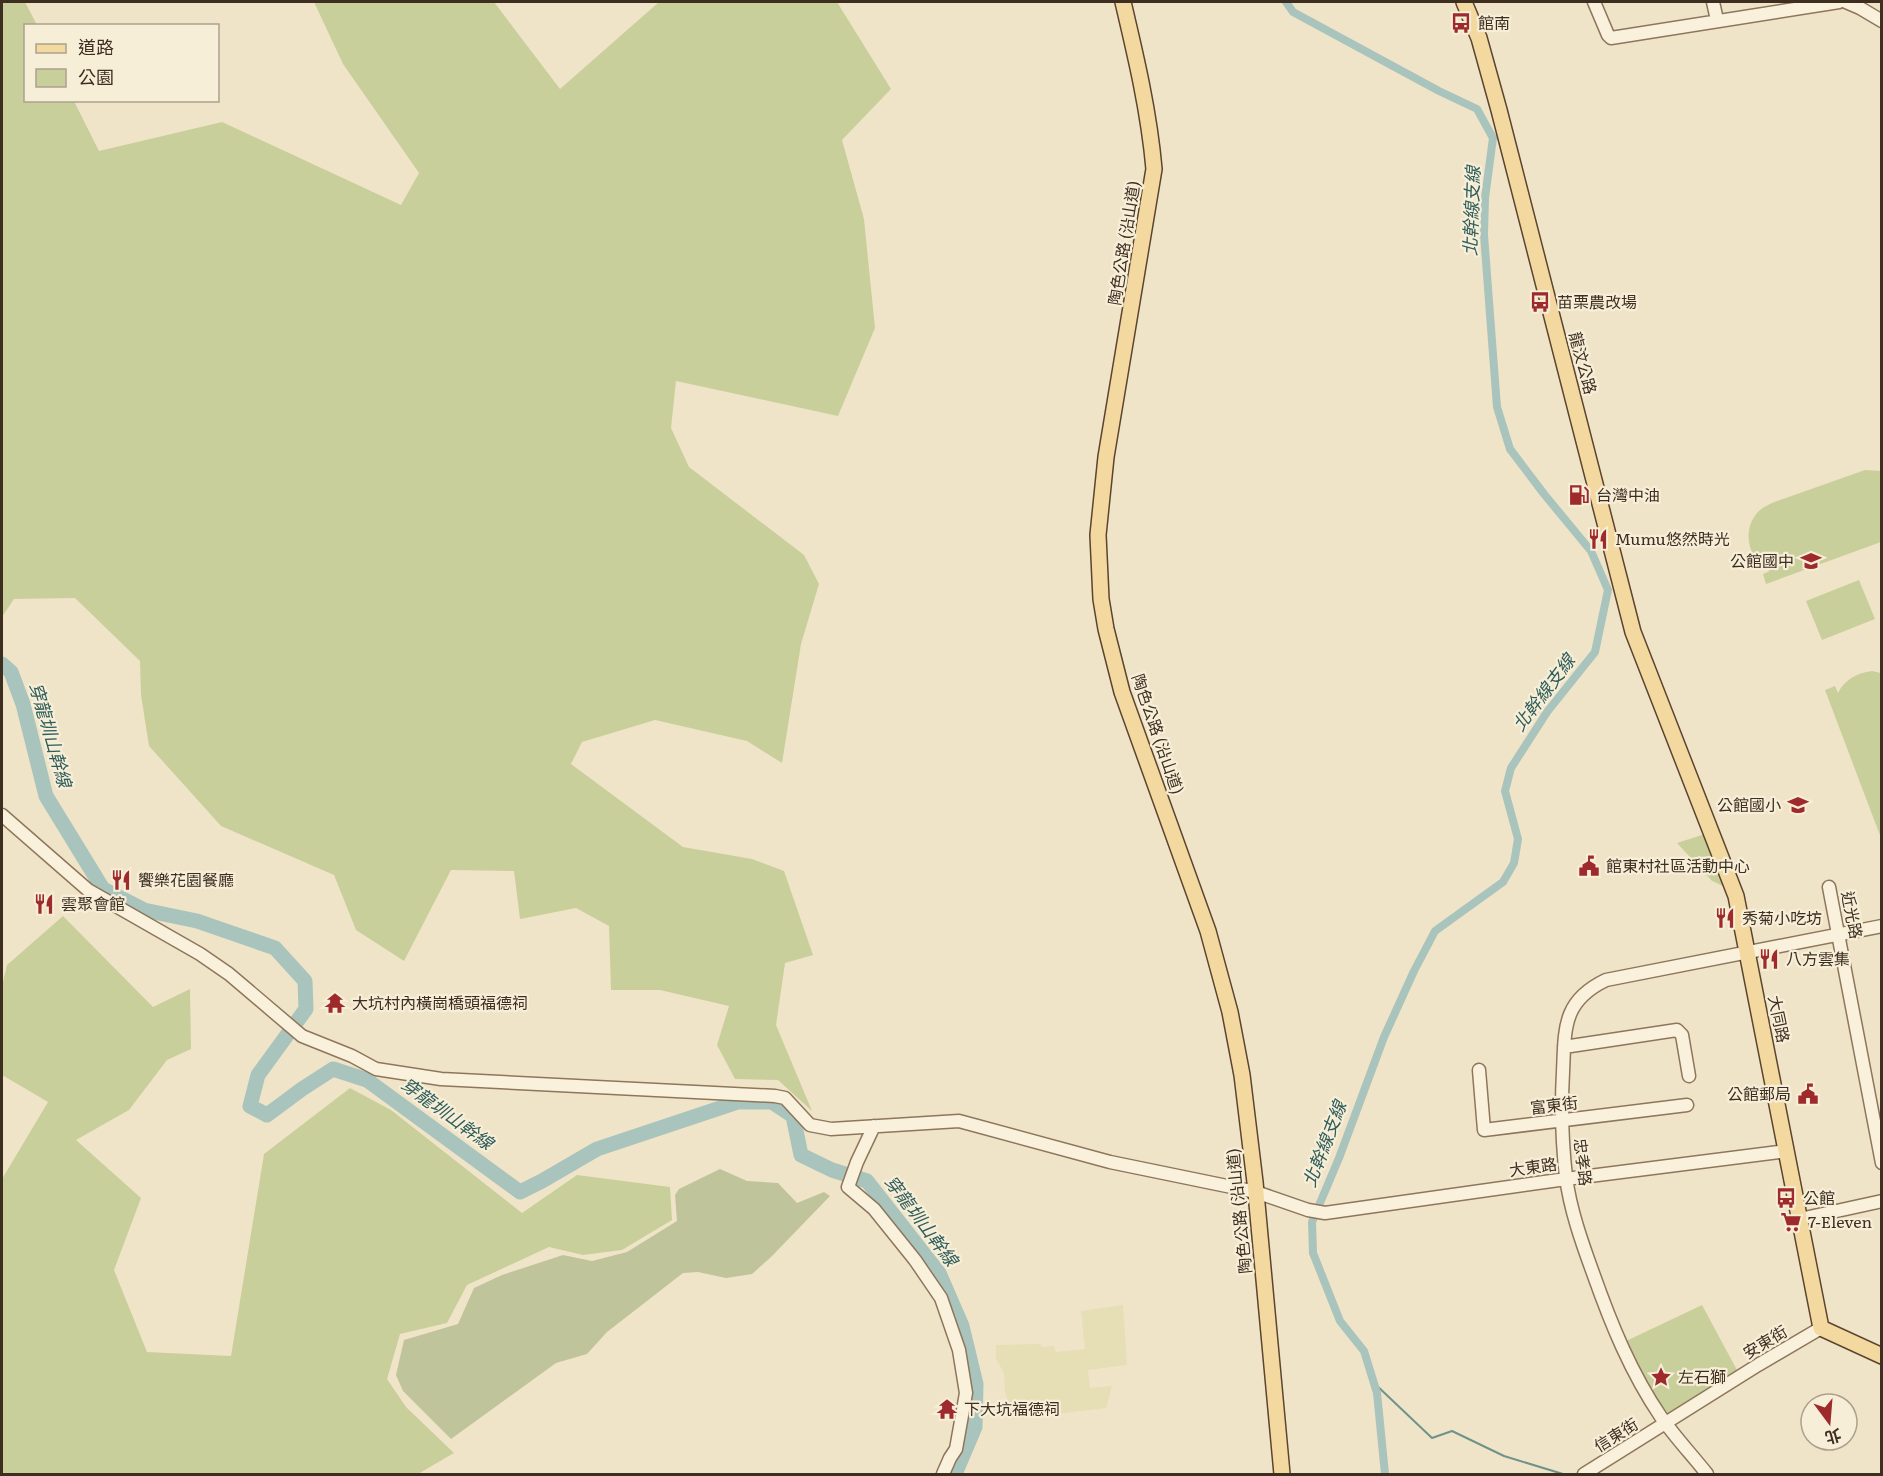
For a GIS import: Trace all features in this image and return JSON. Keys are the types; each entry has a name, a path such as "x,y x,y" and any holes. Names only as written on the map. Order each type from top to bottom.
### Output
{"main road":[{"name":"陶色公路 (沿山道)","path":"1123,2 1141,76 1154,169 1105,467 1098,535 1101,599 1107,635 1122,692 1208,931 1230,1012 1242,1075 1256,1192 1282,1474"},
{"name":"龍汶公路","path":"1464,2 1479,38 1499,110 1633,632"},
{"name":"大同路","path":"1633,632 1736,896 1821,1328"},
{"path":"1821,1328 1881,1356"}],"street":[{"path":"1594,2 1611,38 1717,20 1770,7 1839,2"},
{"path":"1713,2 1717,20"},
{"path":"1846,2 1881,21"},
{"path":"2,816 88,890 200,954 229,974 302,1036 352,1056 376,1069 441,1079 775,1096 785,1098 810,1125 831,1129 959,1121 1110,1162 1256,1192"},
{"name":"近光路","path":"1829,887 1881,1163"},
{"name":"忠孝路","path":"1707,1474 1666,1423 1634,1371 1613,1330 1581,1240 1566,1179 1561,1120 1566,1023 1581,997 1592,987 1606,980 1881,926"},
{"path":"1564,1047 1677,1030 1682,1035 1689,1076"},
{"name":"富東街","path":"1479,1070 1484,1130 1687,1105"},
{"path":"874,1126 848,1187 874,1209 915,1260 941,1298 959,1350 966,1393 956,1449 943,1474"},
{"name":"大東路","path":"1256,1192 1320,1213 1787,1151"},
{"path":"1800,1219 1881,1201"},
{"name":"安東街","path":"1666,1423 1821,1328"},
{"name":"信東街","path":"1584,1474 1666,1423"}],"shaded area":[{"path":"1123,1305 1127,1365 1088,1370 1090,1388 1112,1386 1106,1408 1013,1419 1005,1391 1004,1373 996,1359 996,1345 1040,1344 1042,1347 1054,1346 1056,1352 1085,1349 1081,1311"}],"green space":[{"path":"2,2 25,2 36,24 24,24 24,102 74,102 99,151 222,122 401,205 419,173 343,64 314,2 494,2 560,89 659,2 837,2 891,89 842,140 864,219 875,328 838,416 676,381 671,428 689,467 804,555 819,584 801,644 782,763 747,741 655,720 582,742 571,764 683,847 752,859 784,871 813,955 785,963 776,1025 812,1111 778,1080 735,1079 717,1045 729,1006 660,990 611,990 609,926 576,908 520,919 514,871 451,870 404,961 356,930 334,875 221,826 149,746 141,695 140,661 75,598 14,599 2,617"},
{"path":"1865,470 1881,471 1881,542 1766,584 1763,574 1770,571 1757,560 1750,545 1749,529 1757,513 1777,501"},
{"path":"1859,580 1875,619 1822,640 1806,601"},
{"path":"1872,671 1881,673 1881,838 1825,690 1835,686 1838,693 1852,678"},
{"path":"1708,833 1725,887 1712,881 1677,843"},
{"path":"63,916 153,1007 190,989 191,1049 167,1060 129,1110 76,1140 141,1198 114,1270 147,1352 231,1356 264,1154 350,1088 391,1110 522,1213 577,1175 670,1187 672,1220 622,1250 583,1255 549,1247 467,1285 447,1323 400,1334 387,1379 406,1407 454,1453 418,1474 2,1474 2,1179 48,1102 2,1075 2,986 7,965"},
{"path":"720,1169 747,1181 778,1183 797,1203 824,1192 830,1196 752,1274 726,1278 698,1272 683,1273 607,1332 587,1354 556,1363 451,1439 403,1391 396,1375 404,1340 458,1324 474,1288 502,1275 563,1255 592,1261 627,1252 677,1221 675,1195 679,1189"},
{"path":"1702,1305 1737,1370 1666,1416 1624,1342"}],"waterway":[{"name":"北幹線支線","path":"1286,2 1293,12 1477,109 1493,138 1485,198 1484,235 1497,407 1510,449 1591,551 1608,590 1595,652 1547,712 1511,768 1505,791 1518,839 1514,863 1503,882 1435,931 1384,1037 1339,1158 1312,1222 1313,1253 1340,1321 1364,1351 1377,1393 1385,1474"},
{"name":"穿龍圳山幹線","path":"2,664 11,672 23,704 46,796 103,889 144,910 197,921 275,948 305,981 306,1009 258,1075 250,1106 267,1115 333,1069 367,1080 520,1192 597,1149 738,1102 772,1102 793,1116 801,1155 832,1170 867,1181 939,1273 962,1326 976,1384 975,1427 955,1474"},
{"path":"1374,1383 1432,1438 1452,1431 1504,1456 1563,1474"}],"place":[{"name":"館南","path":"1461,23"},
{"name":"苗栗農改場","path":"1540,302"},
{"name":"台灣中油","path":"1579,495"},
{"name":"Mumu悠然時光","path":"1598,539"},
{"name":"公館國中","path":"1811,561"},
{"name":"公館國小","path":"1798,805"},
{"name":"館東村社區活動中心","path":"1589,866"},
{"name":"饗樂花園餐廳","path":"121,880"},
{"name":"雲聚會館","path":"44,904"},
{"name":"秀菊小吃坊","path":"1725,918"},
{"name":"八方雲集","path":"1769,959"},
{"name":"大坑村內橫崗橋頭福德祠","path":"335,1003"},
{"name":"公館郵局","path":"1808,1094"},
{"name":"公館","path":"1786,1198"},
{"name":"7-Eleven","path":"1791,1222"},
{"name":"左石獅","path":"1661,1377"},
{"name":"下大坑福德祠","path":"947,1409"}]}
